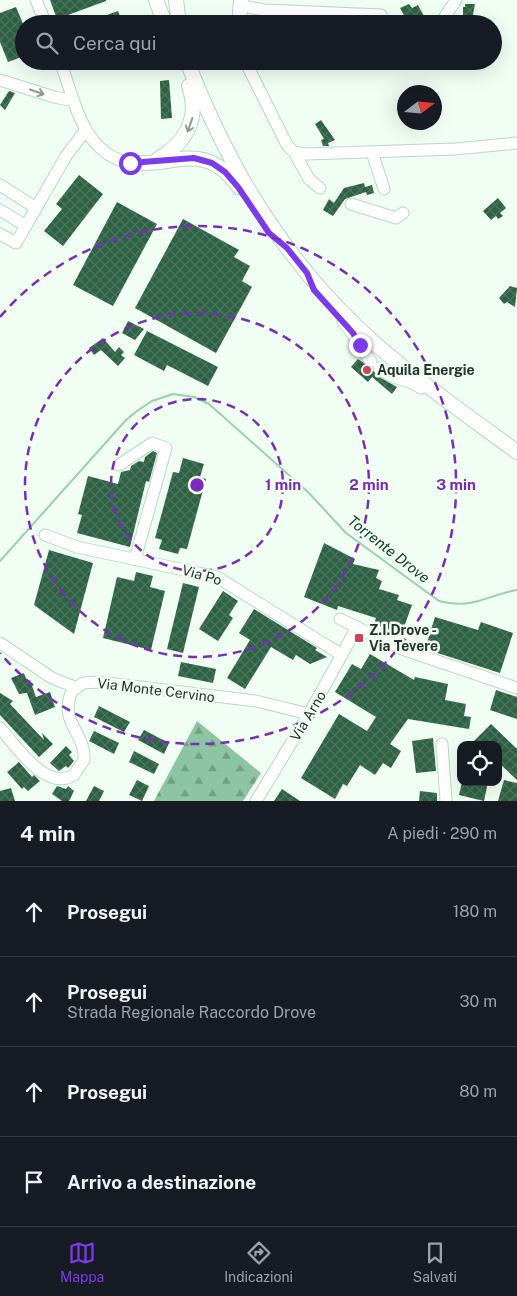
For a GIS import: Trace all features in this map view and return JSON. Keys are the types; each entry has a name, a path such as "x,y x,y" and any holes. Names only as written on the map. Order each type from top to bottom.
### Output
{"main road":[{"path":"156,0 162,15"},
{"path":"163,0 169,15"},
{"path":"176,0 178,15"},
{"path":"155,161 182,141 192,118 192,96 183,70"},
{"path":"191,70 223,146 252,197 287,248 307,273 379,347 517,452"},
{"path":"197,70 216,119 223,146"},
{"path":"130,163 194,158 220,168 235,183 269,233 287,248"}],"street":[{"path":"36,0 42,15"},
{"path":"446,15 456,0"},
{"path":"238,7 381,15"},
{"path":"63,70 86,131 95,144 106,154 130,163"},
{"path":"250,70 287,145 294,152 308,179 320,188"},
{"path":"0,80 50,96 74,101"},
{"path":"0,234 16,243 68,152 86,131"},
{"path":"294,152 306,154 455,149 517,143"},
{"path":"372,152 384,189"},
{"path":"0,185 36,208"},
{"path":"351,204 396,218 403,213"},
{"path":"0,210 26,226"},
{"path":"307,273 314,290 353,333 363,352 375,365 392,378 410,381 440,401 457,407"},
{"path":"120,465 152,442 166,448 135,559"},
{"name":"Via Po","path":"45,535 70,545 205,574 222,580 342,656"},
{"path":"340,619 356,629 408,651 517,688"},
{"name":"Via Arno","path":"256,801 309,714 356,629"},
{"path":"0,643 52,678 75,687 69,698 68,713 85,757 81,768 71,777 58,780 46,776 0,728"},
{"name":"Via Monte Cervino","path":"75,687 83,683 99,682 256,701 309,714"},
{"path":"442,744 446,801"}],"green space":[{"path":"197,721 261,773 243,801 154,801"}],"building":[{"path":"50,0 106,0 68,15 56,15"},
{"path":"409,4 412,8 418,5 423,15 404,15 400,8"},
{"path":"465,4 475,4 473,15 463,15 463,7 465,7"},
{"path":"16,7 19,15 15,15 15,59 8,62 0,42 0,13"},
{"path":"118,11 120,15 107,15"},
{"path":"169,80 172,118 161,119 160,81"},
{"path":"9,91 15,93 5,110 0,105"},
{"path":"321,120 335,140 328,143 329,146 323,146 321,140 324,139 315,124"},
{"path":"79,175 103,194 63,246 44,231 62,209 56,204"},
{"path":"364,183 365,187 372,185 374,193 367,195 366,192 345,199 333,216 323,210 329,199 334,203 344,188"},
{"path":"498,198 506,208 500,213 503,216 498,219 496,216 491,220 483,211"},
{"path":"117,202 157,224 113,306 73,285"},
{"path":"183,219 239,250 234,257 250,266 242,281 252,287 216,353 135,308"},
{"path":"510,286 517,288 515,307 507,302 504,304 499,298"},
{"path":"128,321 144,329 135,340 122,333"},
{"path":"147,331 218,367 208,386 167,365 164,371 134,355"},
{"path":"103,338 115,352 119,347 124,352 121,355 125,358 118,366 101,350 94,355 89,348"},
{"path":"358,359 372,368 381,378 397,387 392,394 372,377 368,382 351,367"},
{"path":"153,451 157,453 149,482 146,481 130,547 77,533 82,515 78,514 88,476 118,484 121,472 130,470 131,466 139,461 144,462 145,457"},
{"path":"183,458 204,464 200,477 206,479 187,549 180,548 178,554 159,549 162,540 155,538 173,472 179,473"},
{"path":"324,543 355,559 353,564 379,570 376,578 382,581 379,589 399,595 397,600 412,605 404,627 401,626 399,633 374,624 376,618 338,606 337,610 304,597"},
{"path":"49,550 93,563 74,634 34,605"},
{"path":"136,572 153,576 150,587 165,591 151,650 103,638 117,577 134,581"},
{"path":"183,583 199,587 183,653 167,649"},
{"path":"223,591 238,601 229,615 233,618 218,641 199,629"},
{"path":"254,609 317,648 315,650 327,657 310,664 296,655 293,660 271,647 245,689 227,678 250,640 239,633"},
{"path":"435,617 478,630 481,622 513,633 500,673 425,649"},
{"path":"370,654 414,680 415,677 448,684 445,700 466,704 464,716 471,717 469,729 408,719 390,744 401,751 391,768 383,763 375,775 360,765 347,786 343,784 335,799 301,778 339,714 367,731 376,717 335,692 352,664 361,669"},
{"path":"181,662 216,669 213,683 178,676"},
{"path":"24,673 27,681 30,680 36,697 50,692 55,707 35,715 27,693 19,694 11,678"},
{"path":"496,690 517,697 517,719 490,710"},
{"path":"0,693 13,701 10,704 44,740 42,733 53,744 39,757 0,715"},
{"path":"99,706 130,722 124,732 94,717"},
{"path":"491,724 517,749 517,780 502,766 502,741 474,741"},
{"path":"144,730 169,743 164,754 138,740"},
{"path":"94,731 119,743 114,754 89,741"},
{"path":"433,738 436,771 416,773 412,741"},
{"path":"66,746 72,752 69,755 74,761 68,768 66,766 59,771 50,763"},
{"path":"134,751 159,764 154,774 129,762"},
{"path":"19,762 32,777 34,775 40,781 28,791 24,787 22,789 7,772"},
{"path":"137,780 149,786 142,801 129,795"},
{"path":"504,780 517,783 517,801 498,801"},
{"path":"57,786 66,789 68,786 74,791 69,801 62,801 52,794"},
{"path":"94,786 104,791 99,801 86,801"},
{"path":"461,786 487,786 484,801 459,795"},
{"path":"11,788 15,801 0,801 0,791"},
{"path":"282,789 300,801 274,801"},
{"path":"420,791 437,793 437,801 419,801"}],"waterway":[{"name":"Torrente Drove","path":"0,561 126,420 152,401 173,394 194,397 209,404 308,492 346,533 439,601 461,604 470,603 517,590"}],"place":[{"name":"Aquila Energie","path":"367,370"},
{"name":"Z.I.Drove - Via Tevere","path":"359,638"}],"route":[{"path":"130,163 141,164 180,158 194,158 212,163 220,168 232,179 269,233 287,248 307,273 314,290 353,333 360,345"}]}
